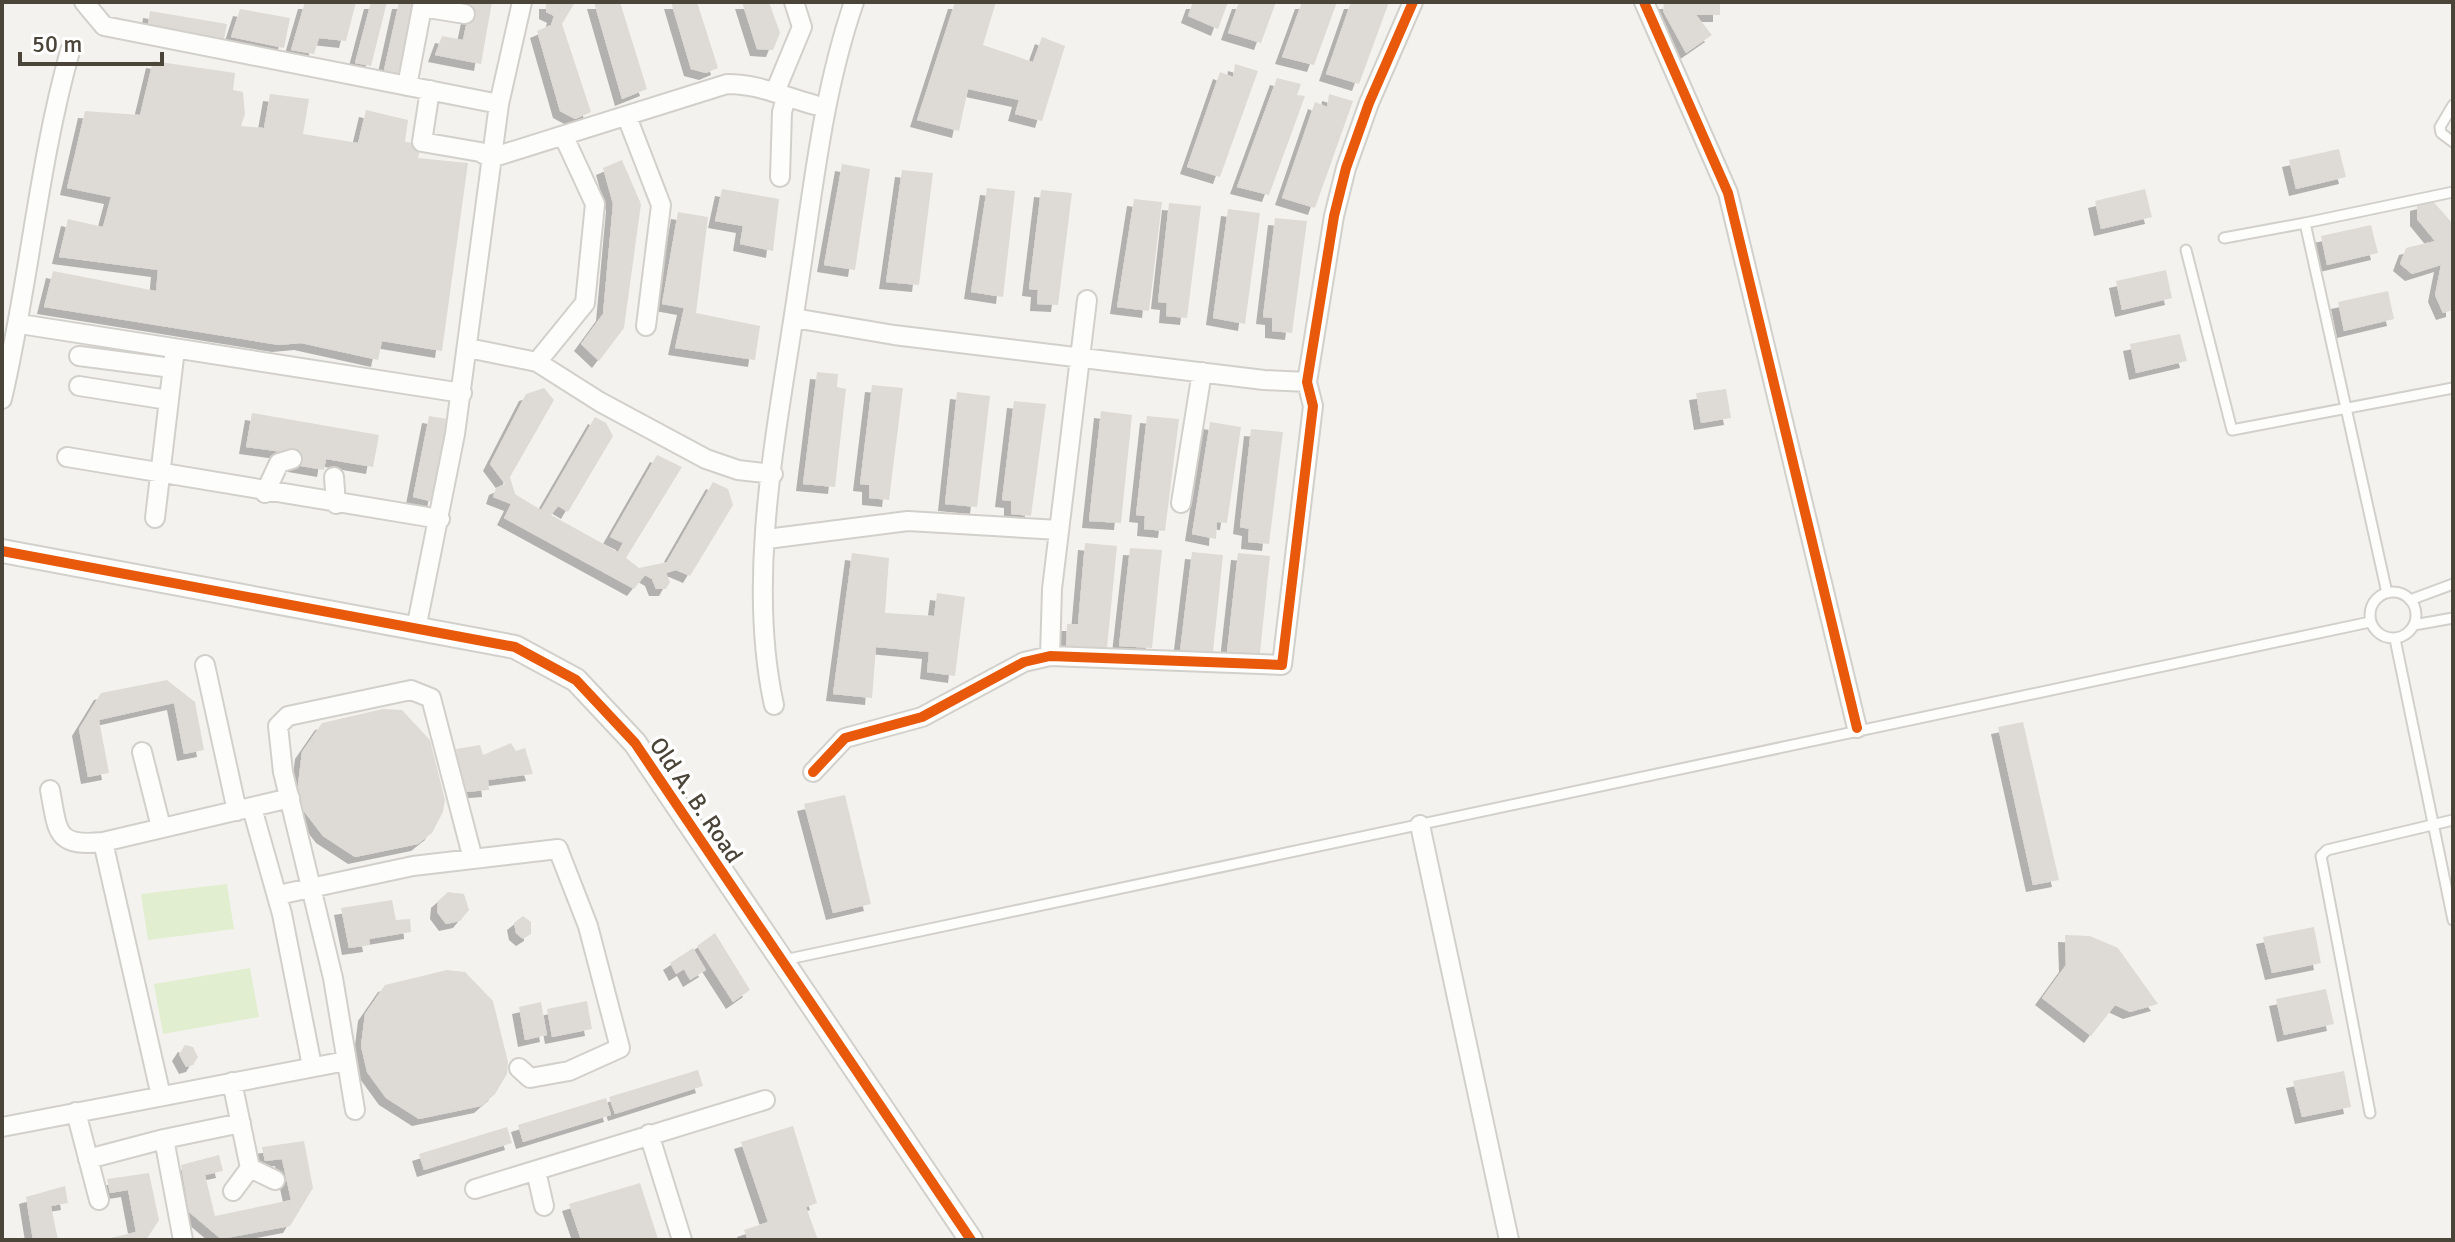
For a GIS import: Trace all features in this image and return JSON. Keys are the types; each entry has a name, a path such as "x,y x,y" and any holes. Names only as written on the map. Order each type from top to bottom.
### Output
{"street":[{"path":"84,2 104,26 499,104"},
{"path":"416,629 440,519 462,393 499,104 522,2"},
{"path":"780,177 781,95 802,27 794,2"},
{"path":"774,705 766,669 763,582 773,474 825,106 854,2"},
{"path":"813,772 845,738 922,717 1024,662 1050,656 1282,665 1313,406 1307,382 1325,256 1346,168 1390,50 1413,2"},
{"path":"1644,2 1728,193 1857,728"},
{"path":"407,86 422,5 465,14"},
{"path":"2,399 5,365 20,324 26,257 56,102 70,51"},
{"path":"430,90 422,142 480,152 491,158 727,84 748,84 815,105"},
{"path":"627,117 661,205 646,326"},
{"path":"537,362 585,303 595,204 564,137"},
{"path":"1050,656 1059,530 1087,300"},
{"path":"794,318 894,335 1307,382"},
{"path":"20,324 462,393"},
{"path":"468,348 537,362 600,402 706,459 738,470 773,474"},
{"path":"155,518 175,349"},
{"path":"79,356 172,368"},
{"path":"1181,503 1202,372"},
{"path":"79,386 168,400"},
{"path":"67,457 265,493 440,519"},
{"path":"265,493 279,463 292,459"},
{"path":"334,477 336,504"},
{"path":"767,539 908,521 1059,530"},
{"name":"Old A. B. Road","path":"5,557 515,647 576,680 635,743 971,1240"},
{"path":"205,665 245,809 278,895 312,1066"},
{"path":"355,1110 312,887 277,739 278,726 288,716 411,690 421,691 431,698 473,859"},
{"path":"142,752 161,827"},
{"path":"50,790 57,829 65,841 77,845 103,842 290,798"},
{"path":"1420,825 1509,1240"},
{"path":"103,842 161,1096"},
{"path":"278,895 413,866 558,849 588,926 620,1048 569,1071 530,1078 519,1068"},
{"path":"2,1127 346,1061"},
{"path":"232,1082 250,1168 233,1191"},
{"path":"475,1189 536,1171 557,1161 765,1100"},
{"path":"76,1112 99,1200"},
{"path":"88,1159 241,1123"},
{"path":"649,1134 682,1240"},
{"path":"164,1139 183,1240"},
{"path":"250,1168 275,1180"},
{"path":"536,1171 544,1206"}],"lane":[{"path":"2453,105 2440,127 2441,133 2453,142"},
{"path":"2224,238 2453,192"},
{"path":"2305,223 2387,593"},
{"path":"2186,250 2228,425 2232,430 2453,388"},
{"path":"2410,600 2453,584"},
{"path":"2387,593 2399,593 2410,600 2416,612 2414,625 2407,634 2395,639 2380,635 2370,622 2375,601 2387,593"},
{"path":"2414,625 2453,618"},
{"path":"781,961 1857,728 2370,622"},
{"path":"2395,639 2453,920"},
{"path":"2370,1113 2321,856 2327,850 2453,820"}],"green space":[{"path":"227,884 234,929 148,940 141,894"},
{"path":"250,968 259,1017 163,1034 154,984"}],"building":[{"path":"305,2 356,2 346,41 319,38 314,54 291,50"},
{"path":"371,2 387,2 371,66 355,63"},
{"path":"399,2 413,2 398,76 384,70"},
{"path":"471,2 492,2 481,64 435,55 442,36 463,40"},
{"path":"546,2 575,2 562,24 591,112 575,119 560,111 537,31 551,25 554,16 546,12"},
{"path":"594,2 620,2 647,89 622,99"},
{"path":"671,2 697,2 718,68 706,73 691,69"},
{"path":"742,2 769,2 780,33 773,50 757,49"},
{"path":"955,2 996,2 983,45 1033,62 1042,37 1065,46 1042,121 1015,114 1019,100 968,89 959,131 917,120"},
{"path":"1193,2 1228,2 1218,29 1188,16"},
{"path":"1239,2 1276,2 1261,43 1228,33"},
{"path":"1302,2 1337,2 1314,65 1282,57"},
{"path":"1351,2 1389,2 1359,84 1326,74"},
{"path":"1664,2 1720,2 1720,15 1696,15 1712,35 1686,53 1663,11"},
{"path":"240,9 290,18 284,48 231,37"},
{"path":"150,11 227,24 224,39 148,25"},
{"path":"153,61 235,73 233,90 243,92 245,114 241,126 264,128 270,94 309,99 303,134 358,143 366,110 408,120 405,142 421,144 418,158 468,163 442,351 382,341 378,360 301,343 279,345 44,307 53,271 156,291 158,270 59,257 68,219 103,227 111,197 67,188 85,111 140,115"},
{"path":"1235,64 1258,71 1220,177 1187,167 1220,72 1233,77"},
{"path":"1277,78 1301,84 1297,95 1305,96 1269,195 1237,187"},
{"path":"1329,94 1353,101 1315,208 1282,198 1315,102 1327,107"},
{"path":"2339,149 2346,177 2296,189 2289,160"},
{"path":"622,160 641,204 624,328 599,361 581,344 603,314 613,204 603,168"},
{"path":"842,164 870,169 855,270 824,265"},
{"path":"902,170 933,173 919,285 886,282"},
{"path":"987,188 1015,191 1003,297 971,292"},
{"path":"722,189 779,199 773,251 740,244 743,226 715,221"},
{"path":"2145,189 2152,217 2101,229 2095,201"},
{"path":"1041,190 1072,193 1058,305 1037,304 1038,290 1029,289"},
{"path":"1134,199 1162,202 1149,311 1117,307"},
{"path":"2432,200 2453,224 2453,310 2443,313 2435,295 2441,265 2412,274 2400,264 2406,248 2435,241 2417,219 2417,204"},
{"path":"1169,203 1201,206 1187,318 1166,316 1167,303 1158,302"},
{"path":"1228,209 1260,213 1245,324 1213,318"},
{"path":"678,212 708,217 696,313 760,326 755,360 675,348 684,308 662,304"},
{"path":"1275,218 1307,221 1292,333 1272,331 1272,318 1263,317"},
{"path":"2371,225 2378,253 2327,265 2321,236"},
{"path":"2166,270 2172,298 2122,310 2116,281"},
{"path":"2388,291 2394,319 2344,331 2338,302"},
{"path":"2180,334 2187,361 2136,373 2130,344"},
{"path":"817,372 838,374 837,387 846,389 835,487 803,484"},
{"path":"872,385 903,388 889,500 869,498 869,485 860,484"},
{"path":"544,388 554,400 510,477 515,494 541,510 595,417 606,423 613,436 568,512 558,506 551,515 618,552 623,543 610,537 657,455 682,467 626,558 639,568 667,562 713,482 728,489 733,505 690,576 676,570 666,573 670,582 666,589 656,589 652,579 645,575 634,589 504,518 511,504 493,497 496,488 505,484 490,464 526,394"},
{"path":"1726,389 1731,418 1701,423 1696,393"},
{"path":"957,392 990,396 977,507 945,504"},
{"path":"1014,401 1046,404 1031,516 1011,514 1011,501 1002,500"},
{"path":"1101,411 1132,415 1121,523 1089,521"},
{"path":"252,413 379,435 373,467 326,459 324,470 295,465 296,454 246,447"},
{"path":"429,416 448,419 434,502 413,497"},
{"path":"1147,416 1179,419 1165,531 1144,529 1145,516 1136,515"},
{"path":"1210,422 1241,427 1227,523 1217,522 1216,539 1192,534"},
{"path":"1251,429 1283,432 1269,544 1248,542 1249,529 1240,527"},
{"path":"1085,543 1117,546 1107,648 1066,647 1067,624 1078,624"},
{"path":"1130,548 1162,550 1152,648 1119,646"},
{"path":"1192,552 1223,555 1213,652 1180,651"},
{"path":"852,553 889,558 885,613 934,616 937,593 965,597 955,676 927,672 929,652 876,647 872,698 833,694"},
{"path":"1238,553 1270,556 1260,653 1227,652"},
{"path":"167,680 195,702 204,750 184,754 174,703 99,720 109,773 88,777 79,729 101,693"},
{"path":"383,709 402,710 430,740 445,800 443,812 432,833 418,844 355,857 323,836 303,810 298,785 302,752 322,723"},
{"path":"2023,722 2059,880 2033,885 1998,727"},
{"path":"511,743 516,751 525,748 533,774 488,780 489,790 465,792 456,749 480,745 483,755"},
{"path":"845,795 871,904 833,913 804,804"},
{"path":"448,892 464,894 469,910 460,921 446,924 437,912 438,901"},
{"path":"392,900 396,920 410,919 411,932 369,939 370,945 349,948 341,908"},
{"path":"523,916 531,922 531,934 523,939 516,933 514,923"},
{"path":"2314,927 2321,963 2272,973 2263,937"},
{"path":"715,933 750,990 733,1002 697,946"},
{"path":"2065,935 2090,936 2118,948 2158,1004 2130,1012 2115,1005 2091,1036 2042,998 2066,965"},
{"path":"693,948 706,970 690,980 684,969 676,974 670,963"},
{"path":"447,970 465,972 493,1001 508,1062 507,1074 495,1094 481,1106 419,1119 386,1098 367,1072 361,1046 365,1014 385,985"},
{"path":"2326,989 2334,1024 2284,1035 2276,999"},
{"path":"587,1001 592,1029 552,1037 547,1009"},
{"path":"541,1002 547,1035 525,1040 519,1007"},
{"path":"185,1045 193,1047 198,1057 193,1065 186,1067 179,1054"},
{"path":"698,1070 703,1086 615,1114 609,1097"},
{"path":"2344,1071 2351,1107 2302,1117 2293,1081"},
{"path":"606,1098 611,1115 523,1142 518,1125"},
{"path":"793,1126 817,1203 806,1207 818,1240 748,1240 744,1230 768,1222 741,1142"},
{"path":"507,1127 512,1143 424,1170 419,1154"},
{"path":"304,1141 313,1188 290,1226 221,1239 189,1212 181,1165 219,1155 223,1171 205,1175 215,1216 291,1200 282,1159 265,1161 262,1147"},
{"path":"149,1173 159,1220 146,1240 102,1240 136,1232 128,1190 110,1193 107,1179"},
{"path":"640,1183 658,1239 581,1240 569,1204"},
{"path":"65,1186 68,1203 51,1206 58,1240 33,1240 26,1197"}],"cycle path":[{"path":"813,772 845,738 922,717 1024,662 1050,656 1282,665 1313,406 1307,382 1334,216 1346,168 1369,103 1413,2"},
{"path":"1644,2 1728,193 1857,728"},
{"path":"2,551 515,647 576,680 635,743 971,1240"}]}
